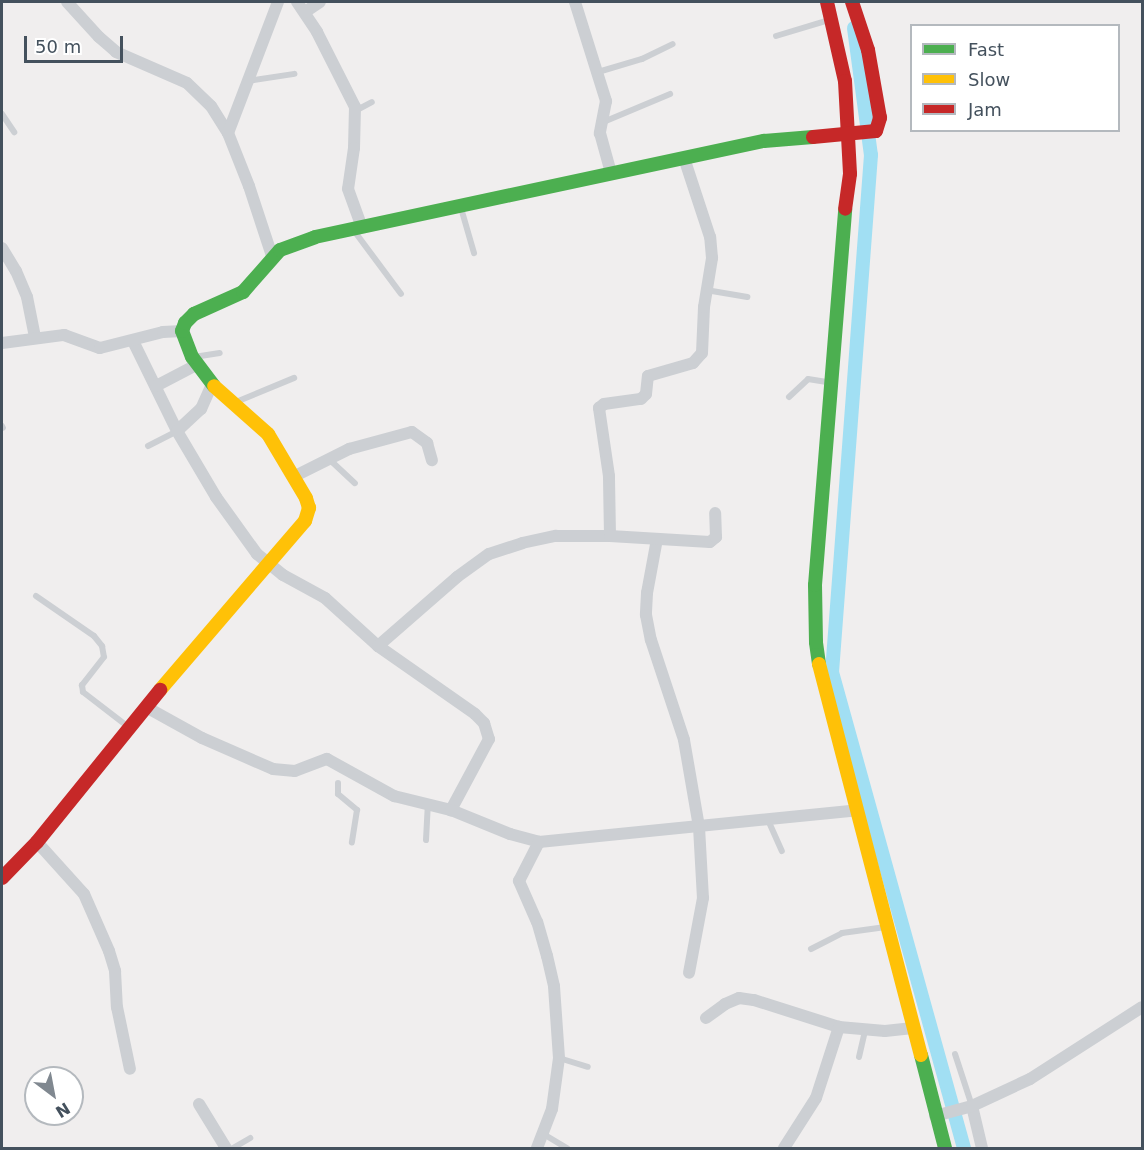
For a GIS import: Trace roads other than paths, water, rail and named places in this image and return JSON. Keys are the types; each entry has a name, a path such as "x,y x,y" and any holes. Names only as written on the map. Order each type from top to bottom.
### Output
{"street":[{"path":"67,2 116,52 188,83 211,106 228,133 263,224 272,256"},
{"path":"228,133 278,2"},
{"path":"297,2 305,12 356,111 348,189 357,226"},
{"path":"305,12 320,2"},
{"path":"575,2 606,101 600,133 611,173"},
{"path":"827,2 845,81 860,132 844,212 815,585 816,642 821,675 913,1028 939,1115 945,1149"},
{"path":"2,879 37,842 146,707 305,520 309,508 306,498 268,434 212,384 195,360 182,331 185,323 194,314 230,300 243,292 272,256 297,242 357,226 764,141 879,129 877,98 868,50 852,2"},
{"path":"610,536 609,476 599,408 604,404 640,399 646,394 648,376 699,359 702,353 706,290 712,258 710,237 684,158"},
{"path":"2,248 16,271 27,297 35,338"},
{"path":"2,343 64,335 100,348 162,332 182,331"},
{"path":"133,341 177,430 216,497 267,563 325,598 378,646 475,714 489,730 489,739 451,810"},
{"path":"156,386 195,360"},
{"path":"177,430 201,409 212,384"},
{"path":"293,477 371,441 412,432 427,443 432,460"},
{"path":"378,646 457,577 489,554 556,536 715,540 715,513"},
{"path":"657,538 647,593 646,615 651,639 686,749 699,826 703,898 689,973"},
{"path":"146,707 211,742 273,769 296,771 327,759 343,772 394,796 451,810 510,834 539,842 857,810"},
{"path":"37,842 84,894 110,951 115,971 117,1007 130,1069"},
{"path":"537,1149 545,1135 552,1109 559,1058 554,986 537,922 519,881 539,842"},
{"path":"706,1018 725,1004 739,998 754,1000 839,1027 865,1031 913,1028"},
{"path":"939,1115 967,1107 1030,1079 1143,1007"},
{"path":"784,1149 816,1098 839,1027"},
{"path":"199,1104 226,1149"},
{"path":"967,1107 982,1149"}],"lane":[{"path":"776,36 832,19"},
{"path":"598,72 642,59 673,44"},
{"path":"248,81 294,74"},
{"path":"600,124 670,94"},
{"path":"356,111 372,102"},
{"path":"2,114 14,132"},
{"path":"460,205 474,252"},
{"path":"357,226 401,294"},
{"path":"706,290 747,297"},
{"path":"195,360 220,353"},
{"path":"234,403 294,378"},
{"path":"789,397 808,379 830,382"},
{"path":"148,446 177,430"},
{"path":"330,460 355,483"},
{"path":"36,596 98,641 104,657 82,685 83,692 129,728"},
{"path":"339,783 338,794 357,810 352,843"},
{"path":"426,840 428,803"},
{"path":"768,819 782,851"},
{"path":"811,949 842,933 887,927"},
{"path":"859,1057 865,1031"},
{"path":"955,1054 967,1107"},
{"path":"559,1058 588,1067"},
{"path":"545,1135 567,1149"},
{"path":"233,1149 250,1138"}],"waterway":[{"path":"854,28 871,155 832,672 964,1148"}]}
